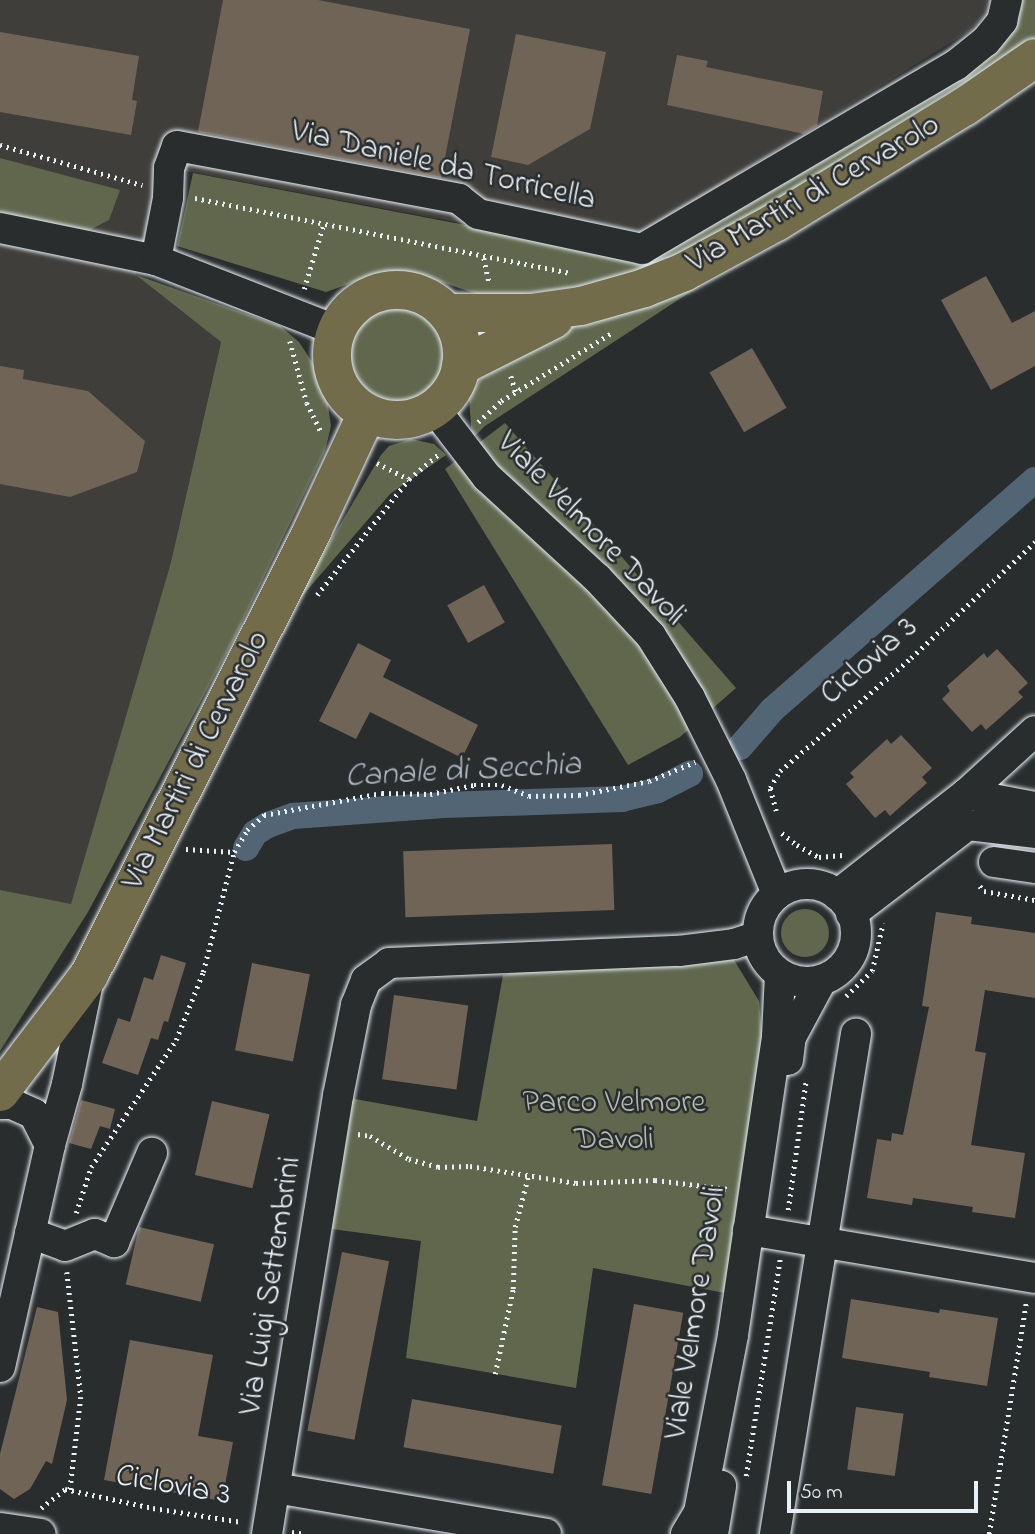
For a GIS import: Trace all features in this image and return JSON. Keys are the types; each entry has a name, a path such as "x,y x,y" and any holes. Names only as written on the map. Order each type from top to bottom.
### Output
{"main road":[{"name":"Via Martiri di Cervarolo","path":"447,313 531,313 582,290 674,276 742,241 952,114 1035,58"},
{"path":"396,289 415,292 433,300 447,313 460,338 461,366 456,383 434,408 401,420 367,413 351,401 340,386 333,368 332,349 336,330 346,313 360,300 377,292 396,289"},
{"name":"Via Martiri di Cervarolo","path":"461,366 582,290"},
{"name":"Via Martiri di Cervarolo","path":"0,1092 89,975 313,529 336,442 367,413"}],"street":[{"name":"Via Martiri di Cervarolo","path":"642,249 956,65 1002,21 1007,0"},
{"name":"Via Daniele da Torricella","path":"156,260 168,193 169,168 177,146 459,199 478,214 642,249"},
{"path":"0,228 156,260 336,330"},
{"name":"Viale Velmore Davoli","path":"434,408 487,477 597,578 651,636 690,698 730,780 776,894"},
{"path":"844,904 1035,731"},
{"path":"966,794 1035,807"},
{"path":"844,904 968,825 1035,833"},
{"path":"985,872 1035,869"},
{"path":"821,981 796,982 780,975 763,956 758,936 759,920 776,894 790,887 809,884 844,904"},
{"name":"Viale Velmore Davoli","path":"685,1534 699,1512 756,1231 791,1037 821,981 836,974 852,952 856,935 844,904"},
{"name":"Via Luigi Settembrini","path":"268,1531 338,1096 356,1005 366,980 389,963 679,951 734,944 758,936"},
{"path":"0,1367 50,1145 67,1084 89,975"},
{"name":"Viale Velmore Davoli","path":"713,1534 756,1231 777,1036 780,975"},
{"path":"775,1534 856,1034"},
{"path":"0,1104 12,1104 34,1114 50,1145"},
{"path":"30,1233 65,1246 95,1234 114,1242 152,1153"},
{"path":"756,1231 1032,1278"},
{"path":"275,1488 545,1534"},
{"path":"0,1528 41,1534"}],"path":[{"path":"1,147 168,193 431,248 582,290"},
{"path":"336,442 409,479 501,401 614,331"},
{"name":"Ciclovia 3","path":"778,820 770,788 780,771 911,658 1035,542"},
{"path":"65,1246 91,1167 176,1040 203,972 234,852 247,830 264,815 382,793 430,794 474,785 502,785 529,796 579,795 649,781 703,760"},
{"path":"178,848 234,852"},
{"path":"985,872 984,891 1035,900"},
{"path":"333,1130 370,1136 409,1159 438,1167 470,1166 576,1183 655,1180 740,1190"},
{"path":"495,1374 513,1289 515,1227 528,1177"},
{"name":"Ciclovia 3","path":"65,1246 81,1397 70,1490 268,1531"},
{"path":"989,1534 1032,1278"}],"shaded area":[{"path":"0,0 988,0 985,16 971,30 649,229 619,237 610,251 169,168 156,260 136,255 136,275 221,342 171,562 71,905 0,890"}],"green space":[{"path":"1017,0 1035,0 1035,39 710,241 613,282 515,295 480,295 411,272 382,272 326,292 177,246 193,173 627,256 664,249 685,241 1005,42"},
{"path":"0,158 120,190 109,220 86,232 0,213"},
{"path":"136,275 280,326 299,342 324,380 331,426 325,451 234,639 88,912 0,1051 0,890 71,904 171,562 221,342"},
{"path":"701,285 485,426 472,439 469,397 492,360 524,340"},
{"path":"398,307 416,311 431,321 441,336 445,354 441,372 431,387 416,397 398,401 380,397 365,387 355,372 351,354 355,336 365,321 380,311"},
{"path":"505,423 736,688 680,737 628,765 445,469"},
{"path":"411,439 434,444 446,455 390,494 290,610 381,455 389,446"},
{"path":"805,909 822,916 829,933 822,950 805,957 788,950 781,933 788,916"},
{"name":"Parco Velmore Davoli","path":"668,952 731,955 759,1001 763,1044 725,1293 593,1268 576,1388 406,1358 421,1241 317,1227 338,1096 477,1121 503,975"}],"building":[{"path":"223,0 318,0 470,29 441,178 198,132"},
{"path":"0,32 139,56 132,100 137,101 131,135 0,112"},
{"path":"516,34 606,52 590,129 528,165 491,157"},
{"path":"677,55 708,61 706,67 823,91 817,126 804,134 667,105"},
{"path":"986,276 1012,323 1035,311 1035,366 991,390 941,300"},
{"path":"752,348 787,408 744,432 710,373"},
{"path":"0,366 24,370 23,379 88,391 145,441 137,472 70,497 0,484"},
{"path":"484,585 505,623 468,643 447,605"},
{"path":"358,643 391,660 383,677 478,725 462,758 370,712 356,739 319,721"},
{"path":"997,649 1028,683 1018,692 1023,697 986,730 981,724 972,732 942,699 950,691 947,686 984,653 987,658"},
{"path":"901,735 932,768 922,777 927,783 890,816 885,810 875,818 846,784 854,777 850,773 887,739 891,744"},
{"path":"612,844 614,910 405,917 403,851"},
{"path":"936,912 972,917 971,924 1035,933 1035,998 985,990 975,1051 986,1053 971,1145 1025,1153 1015,1218 972,1212 973,1207 913,1198 912,1205 867,1198 877,1139 891,1141 892,1133 903,1135 929,1007 922,1006"},
{"path":"161,955 186,963 168,1022 164,1021 158,1040 151,1038 138,1075 102,1063 118,1018 130,1022 144,977 153,980"},
{"path":"252,963 310,974 293,1062 235,1050"},
{"path":"394,995 468,1005 456,1090 382,1079"},
{"path":"81,1100 115,1109 110,1129 100,1126 91,1149 69,1143"},
{"path":"212,1101 269,1114 252,1188 195,1175"},
{"path":"139,1227 214,1244 201,1302 126,1284"},
{"path":"342,1252 389,1261 354,1440 307,1431"},
{"path":"851,1299 939,1313 940,1309 998,1318 987,1386 929,1377 930,1372 842,1358"},
{"path":"634,1304 683,1313 651,1494 602,1485"},
{"path":"37,1307 58,1312 67,1400 52,1464 46,1461 30,1489 14,1499 0,1489 0,1454"},
{"path":"130,1340 213,1355 198,1436 233,1442 222,1501 104,1480"},
{"path":"412,1399 562,1425 553,1474 403,1447"},
{"path":"856,1407 904,1414 895,1476 847,1469"}],"waterway":[{"name":"Canale di Secchia","path":"740,747 772,710 1035,480"},
{"name":"Canale di Secchia","path":"246,848 255,833 293,816 444,805 622,799 658,790 690,774"}]}
